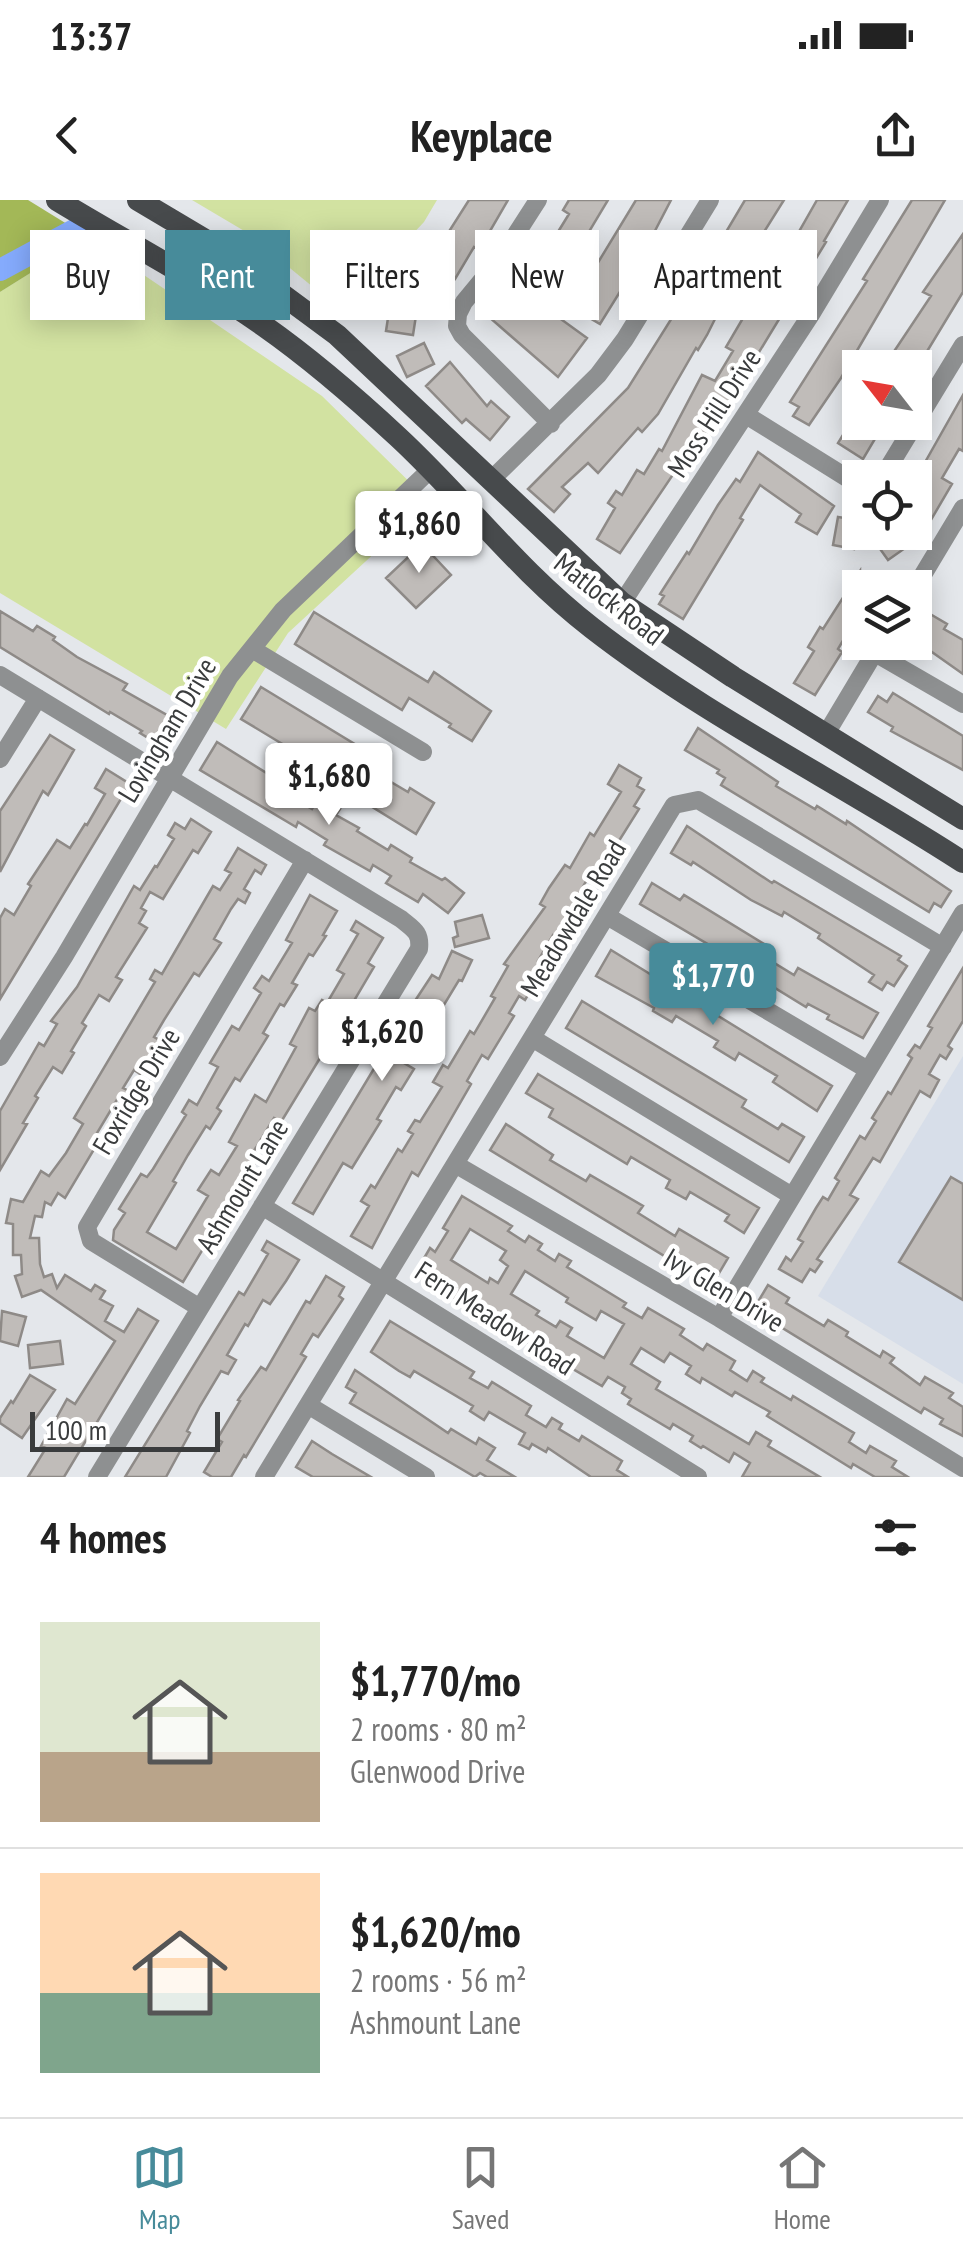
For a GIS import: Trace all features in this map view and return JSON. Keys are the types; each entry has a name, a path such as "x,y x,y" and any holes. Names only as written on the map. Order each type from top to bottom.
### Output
{"main road":[{"name":"Matlock Road","path":"138,200 222,250 337,335 622,603 709,662 963,819"},
{"name":"Matlock Road","path":"65,205 266,327 388,428 557,600 674,688 963,862"},
{"path":"388,428 406,435 465,488 481,488 490,481"},
{"path":"488,532 484,512 490,481"}],"street":[{"path":"538,200 502,256 464,302 457,326 551,424"},
{"path":"490,481 598,376 710,200"},
{"name":"Moss Hill Drive","path":"622,603 810,316 880,200"},
{"path":"893,460 963,344"},
{"path":"746,415 842,475"},
{"name":"Lovingham Drive","path":"0,1057 64,957 230,676 284,610 430,470"},
{"path":"928,570 956,533 963,508"},
{"path":"252,649 423,752"},
{"path":"826,734 871,660"},
{"path":"896,660 963,704"},
{"path":"0,675 305,860"},
{"path":"0,759 38,698"},
{"name":"Meadowdale Road","path":"264,1477 674,805 698,800 943,947"},
{"name":"Ashmount Lane","path":"97,1477 419,949 417,932 305,860"},
{"name":"Foxridge Drive","path":"200,1308 91,1241 87,1227 305,860"},
{"path":"718,1318 963,914"},
{"path":"607,916 868,1070"},
{"path":"532,1038 792,1196"},
{"name":"Ivy Glen Drive","path":"455,1164 963,1468"},
{"name":"Fern Meadow Road","path":"262,1206 698,1477"},
{"path":"308,1406 426,1477"}],"shaded area":[{"path":"963,1056 963,1384 818,1296"}],"green space":[{"path":"0,200 28,200 77,230 30,230 30,273 0,292"},
{"path":"192,200 437,200 416,230 310,230 310,285 290,268 290,230 243,230"},
{"path":"30,273 30,320 145,320 145,276 165,289 165,320 210,320 322,396 430,502 288,633 226,729 0,593 0,292"}],"building":[{"path":"469,200 508,200 491,230 475,230 475,248 455,279 455,230 450,230"},
{"path":"569,200 608,200 590,230 559,230 569,214 563,210"},
{"path":"636,200 671,200 655,230 619,230 619,293 600,324 593,320 599,320 599,261"},
{"path":"745,200 784,200 765,230 727,230"},
{"path":"817,200 848,200 817,257 817,230 800,230"},
{"path":"912,200 945,200 857,350 842,350 842,376 809,425 793,416 799,407 790,402 867,281 863,279"},
{"path":"963,234 963,292 928,350 895,350 931,296 923,292"},
{"path":"388,320 415,320 413,335 386,331"},
{"path":"492,320 562,320 587,338 558,377"},
{"path":"671,320 714,320 658,414 642,432 638,428 598,473 588,463 562,487 570,494 554,512 528,489 628,388"},
{"path":"742,320 779,320 722,413 705,435 701,433 620,553 597,539 615,508 608,503 616,491 622,495 637,470 644,474 659,449 662,451 702,375 715,381 733,351 726,347"},
{"path":"424,343 434,364 407,377 397,356"},
{"path":"450,362 487,406 491,401 509,417 490,440 466,419 462,423 426,386"},
{"path":"963,395 963,451 959,449 942,478 952,484 932,518 932,460 926,460"},
{"path":"842,436 842,440 874,440 863,459 838,443"},
{"path":"758,452 834,506 817,534 796,522 801,514 760,485 683,619 659,604 664,596 660,594"},
{"path":"838,517 842,518 842,547 833,545"},
{"path":"422,544 451,575 416,608 386,578"},
{"path":"881,550 902,550 888,560"},
{"path":"842,599 842,642 838,649 842,652 815,695 794,683 814,651 808,647 820,627 823,629"},
{"path":"0,611 33,631 37,626 55,637 53,640 77,657 127,684 123,690 174,719 164,737 157,733 153,741 0,647"},
{"path":"314,612 428,682 434,672 491,711 472,741 409,698 402,710 295,644"},
{"path":"932,615 947,624 944,629 963,640 963,674 932,652"},
{"path":"261,687 371,754 364,766 434,803 416,834 353,795 357,789 241,719"},
{"path":"893,693 963,736 963,770 891,731 893,727 868,712 878,696 887,702"},
{"path":"698,728 778,782 776,786 815,809 817,806 846,824 847,821 951,891 941,907 934,903 929,912 721,785 725,778 717,773 719,770 685,750"},
{"path":"50,735 74,750 48,795 43,791 0,872 0,811"},
{"path":"217,742 284,784 280,790 312,809 319,797 340,809 336,815 359,828 357,831 388,850 391,845 412,858 410,862 442,880 445,878 464,893 448,913 423,894 418,902 386,883 391,876 373,865 370,871 324,845 327,840 298,822 296,827 200,770"},
{"path":"619,765 641,778 637,786 644,790 634,806 639,809 595,879 589,876 574,903 579,906 560,939 553,935 538,961 545,966 525,1000 519,996 509,1013 514,1016 488,1059 482,1055 467,1081 471,1084 418,1176 412,1172 372,1248 351,1236 369,1206 361,1201 371,1185 375,1188 398,1149 402,1152 413,1134 408,1131 415,1120 420,1122 442,1087 433,1082 443,1065 448,1068 470,1031 474,1034 495,998 491,996 508,966 504,964 545,907 540,904 549,888 565,865 570,868 590,833 594,836 621,792 608,784"},
{"path":"106,769 130,784 0,999 0,918 5,909 14,915 31,886 28,884 57,840 70,848 87,825 105,794 95,788"},
{"path":"191,819 211,832 198,853 193,850 163,899 150,892 141,908 146,911 139,923 147,928 116,977 122,980 109,1001 99,995 82,1023 86,1026 71,1051 74,1053 62,1073 53,1067 0,1170 0,1111 39,1043 44,1046 57,1024 51,1021 77,987 134,886 140,890 157,867 174,839 168,835 175,823 185,829"},
{"path":"687,826 772,883 901,956 898,960 907,966 894,986 887,982 882,990 869,982 874,975 818,938 820,934 784,912 782,916 751,900 693,862 691,865 671,853"},
{"path":"238,848 266,865 261,874 255,870 244,889 250,893 245,903 238,899 214,939 221,943 199,976 194,973 164,1020 154,1037 161,1041 140,1074 134,1070 123,1088 129,1091 123,1101 118,1098 94,1138 99,1141 65,1198 58,1193 51,1205 45,1202 42,1217 35,1216 30,1238 39,1238 44,1277 52,1274 57,1288 65,1275 91,1291 95,1285 105,1291 100,1299 113,1306 105,1321 124,1332 138,1309 158,1321 64,1477 28,1477 46,1448 41,1446 67,1399 75,1404 115,1341 41,1290 22,1297 15,1276 22,1274 21,1255 13,1255 13,1224 6,1223 11,1199 23,1202 41,1171 49,1176 66,1153 83,1124 74,1118 155,982 150,979 155,970 162,974 213,886 220,890 231,873 225,870"},
{"path":"652,883 680,900 684,895 764,944 758,953 794,975 798,968 878,1013 863,1038 736,964 740,958 721,946 718,950 640,904"},
{"path":"310,895 337,911 323,935 326,936 313,956 309,954 292,983 297,985 263,1033 268,1036 240,1081 235,1078 217,1108 221,1111 188,1155 147,1232 176,1249 208,1196 198,1190 211,1170 219,1175 237,1146 229,1142 255,1095 266,1102 296,1047 290,1044 309,1008 315,1011 322,1000 327,1003 344,974 337,970 358,934 351,930 356,921 383,938 368,963 374,967 348,1011 342,1007 325,1036 331,1040 281,1122 274,1118 249,1159 255,1163 183,1282 113,1240 114,1230 125,1213 119,1209 141,1174 147,1177 153,1169 186,1115 182,1112 189,1100 197,1105 218,1067 210,1063 232,1026 239,1030 261,993 254,988 262,976 269,981 292,943 286,940"},
{"path":"482,915 489,938 455,947 455,922"},
{"path":"611,950 832,1086 817,1111 773,1082 777,1076 739,1053 735,1060 714,1047 718,1041 676,1016 672,1022 596,976"},
{"path":"452,951 472,960 439,1013 443,1016 431,1036 422,1032 404,1063 414,1069 401,1090 396,1087 377,1119 381,1121 352,1168 343,1163 313,1214 293,1203 378,1062 385,1066 395,1049 388,1045 409,1010 432,975 439,979"},
{"path":"963,968 963,1021 948,1046 952,1049 946,1059 940,1055 929,1074 939,1080 930,1097 920,1091 880,1162 873,1158 850,1195 858,1199 817,1259 822,1262 815,1272 810,1269 802,1282 779,1269 786,1257 791,1261 803,1242 798,1239 816,1208 823,1197 828,1200 839,1181 835,1178 860,1136 865,1139 876,1121 872,1118 912,1058 908,1055 915,1045 920,1048 932,1028 928,1026"},
{"path":"582,1001 746,1100 742,1107 778,1129 782,1124 804,1137 789,1162 566,1028"},
{"path":"538,1074 759,1208 744,1233 725,1221 729,1215 690,1192 686,1199 666,1188 670,1180 631,1157 627,1164 549,1117 553,1109 526,1093"},
{"path":"506,1124 553,1155 550,1160 586,1181 590,1175 643,1206 638,1213 675,1236 679,1229 728,1258 712,1285 490,1150"},
{"path":"951,1177 963,1184 963,1300 899,1262"},
{"path":"462,1196 512,1226 508,1231 525,1242 529,1236 542,1244 538,1250 555,1261 559,1254 571,1261 567,1267 626,1303 623,1307 642,1318 648,1308 684,1329 680,1335 703,1350 707,1344 735,1361 730,1370 747,1381 753,1371 764,1378 761,1382 791,1400 793,1396 854,1433 849,1442 866,1453 870,1446 896,1461 892,1467 908,1477 875,1477 853,1464 851,1468 735,1392 732,1396 702,1378 700,1383 686,1374 691,1366 670,1353 664,1362 641,1348 631,1364 660,1382 656,1389 749,1444 756,1432 771,1441 768,1446 820,1477 742,1477 750,1463 734,1453 729,1462 701,1448 690,1441 693,1436 673,1424 670,1429 628,1404 631,1399 622,1393 625,1387 608,1377 602,1386 472,1310 416,1272 430,1248 435,1252 448,1231 443,1228","holes":["470,1229 506,1251 500,1260 508,1266 498,1283 490,1278 488,1283 451,1260","525,1271 596,1320 601,1311 624,1324 604,1358 567,1336 572,1328 560,1321 556,1327 511,1294"]},
{"path":"267,1241 299,1260 270,1304 263,1300 248,1326 245,1324 227,1355 236,1360 228,1374 221,1371 200,1406 166,1477 125,1477 239,1292 244,1295 268,1254 262,1250"},
{"path":"326,1276 344,1287 339,1296 343,1299 318,1337 313,1334 301,1354 306,1357 246,1457 231,1477 212,1477 204,1472 222,1442 217,1439 238,1400 261,1367 266,1370 306,1301 310,1303"},
{"path":"768,1285 789,1298 786,1303 824,1326 828,1320 880,1357 883,1351 894,1358 890,1363 920,1385 925,1377 953,1393 949,1398 963,1407 963,1436 940,1424 943,1419 924,1408 921,1413 753,1310"},
{"path":"2,1311 26,1317 18,1346 0,1341"},
{"path":"390,1321 474,1372 470,1378 488,1388 492,1382 531,1406 526,1415 546,1427 552,1418 562,1424 559,1429 579,1441 582,1436 622,1461 617,1470 628,1477 591,1477 548,1448 546,1452 532,1444 529,1449 519,1444 525,1433 489,1412 484,1420 470,1411 473,1406 414,1371 410,1377 399,1371 371,1352"},
{"path":"60,1341 63,1364 30,1368 28,1345"},
{"path":"355,1370 448,1433 451,1429 476,1444 479,1438 495,1448 487,1460 515,1477 487,1477 480,1473 475,1477 350,1403 356,1393 346,1387"},
{"path":"30,1375 55,1390 22,1438 0,1423 0,1418"},
{"path":"312,1441 371,1477 313,1477 296,1467"}],"waterway":[{"path":"0,270 78,228"}]}
